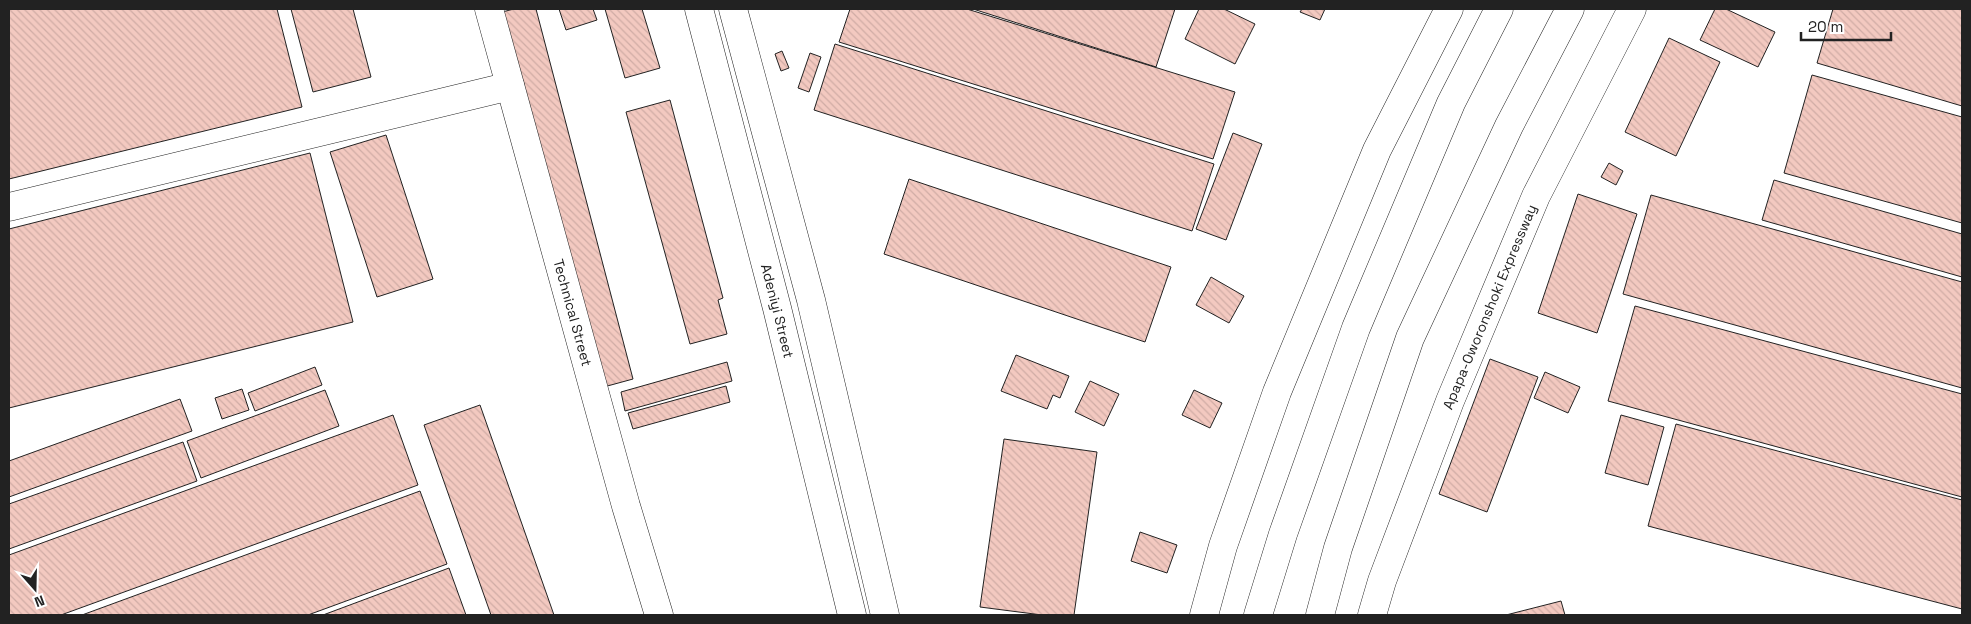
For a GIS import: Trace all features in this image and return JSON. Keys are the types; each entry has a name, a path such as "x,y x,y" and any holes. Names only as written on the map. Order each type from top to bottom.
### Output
{"main road":[{"name":"Technical Street","path":"489,9 623,496 659,615"},
{"name":"Adeniyi Street","path":"699,9 777,308 851,615"},
{"path":"733,9 812,300 884,613 851,615"},
{"path":"1204,615 1223,546 1277,392 1377,150 1449,9"},
{"path":"1258,615 1283,534 1356,328 1451,103 1499,9"},
{"path":"1320,615 1338,548 1410,338 1509,126 1570,9"},
{"name":"Apapa-Oworonshoki Expressway","path":"1372,615 1382,581 1450,401 1536,196 1632,9"},
{"path":"9,207 510,86"}],"building":[{"path":"9,9 277,9 302,107 9,179"},
{"path":"291,9 353,9 371,77 313,92"},
{"path":"514,9 536,9 633,379 600,388 502,12"},
{"path":"559,9 593,9 597,20 566,30"},
{"path":"605,9 642,9 660,68 625,78"},
{"path":"850,9 967,9 1235,92 1213,159 839,42"},
{"path":"973,9 1175,9 1156,67"},
{"path":"1199,9 1224,9 1255,24 1235,64 1185,39"},
{"path":"1302,9 1325,9 1320,20 1300,12"},
{"path":"1715,9 1726,9 1775,32 1758,67 1700,40"},
{"path":"1833,9 1962,9 1962,106 1817,63"},
{"path":"1669,38 1720,62 1676,156 1625,132"},
{"path":"835,44 1214,164 1192,231 814,110"},
{"path":"782,51 789,68 781,71 775,54"},
{"path":"810,53 821,57 809,92 798,88"},
{"path":"1812,75 1962,117 1962,223 1784,173"},
{"path":"670,100 723,298 718,300 727,334 690,344 626,112"},
{"path":"1233,133 1262,144 1226,240 1196,229"},
{"path":"386,135 433,279 377,297 330,152"},
{"path":"310,153 353,322 9,408 9,229"},
{"path":"1609,163 1623,171 1616,185 1601,177"},
{"path":"909,179 1171,267 1145,342 884,254"},
{"path":"1774,180 1962,234 1962,277 1762,220"},
{"path":"1578,194 1637,214 1597,333 1538,313"},
{"path":"1651,195 1962,282 1962,388 1623,294"},
{"path":"1211,277 1244,296 1229,323 1196,305"},
{"path":"1635,306 1962,394 1962,497 1608,401"},
{"path":"1016,355 1069,376 1060,398 1053,395 1047,409 1001,391"},
{"path":"1490,359 1538,377 1487,512 1439,494"},
{"path":"727,362 732,381 625,411 621,392"},
{"path":"315,367 322,385 255,411 248,393"},
{"path":"1545,372 1580,387 1568,413 1534,398"},
{"path":"1090,381 1119,394 1104,426 1075,412"},
{"path":"726,386 730,402 633,429 628,413"},
{"path":"242,389 249,410 222,419 215,398"},
{"path":"325,390 339,426 201,478 187,441"},
{"path":"1194,390 1222,403 1210,428 1182,415"},
{"path":"180,399 192,431 9,497 9,461"},
{"path":"480,405 554,615 491,615 424,425"},
{"path":"393,415 418,485 61,615 9,615 9,555"},
{"path":"1621,415 1664,427 1648,485 1605,473"},
{"path":"1676,424 1962,500 1962,609 1648,526"},
{"path":"1004,439 1097,452 1074,615 1042,615 980,607"},
{"path":"183,442 197,481 9,549 9,504"},
{"path":"420,491 447,564 308,615 82,615"},
{"path":"1140,532 1177,545 1167,573 1131,561"},
{"path":"449,568 466,615 323,615"},
{"path":"1561,601 1565,615 1506,615"}]}
